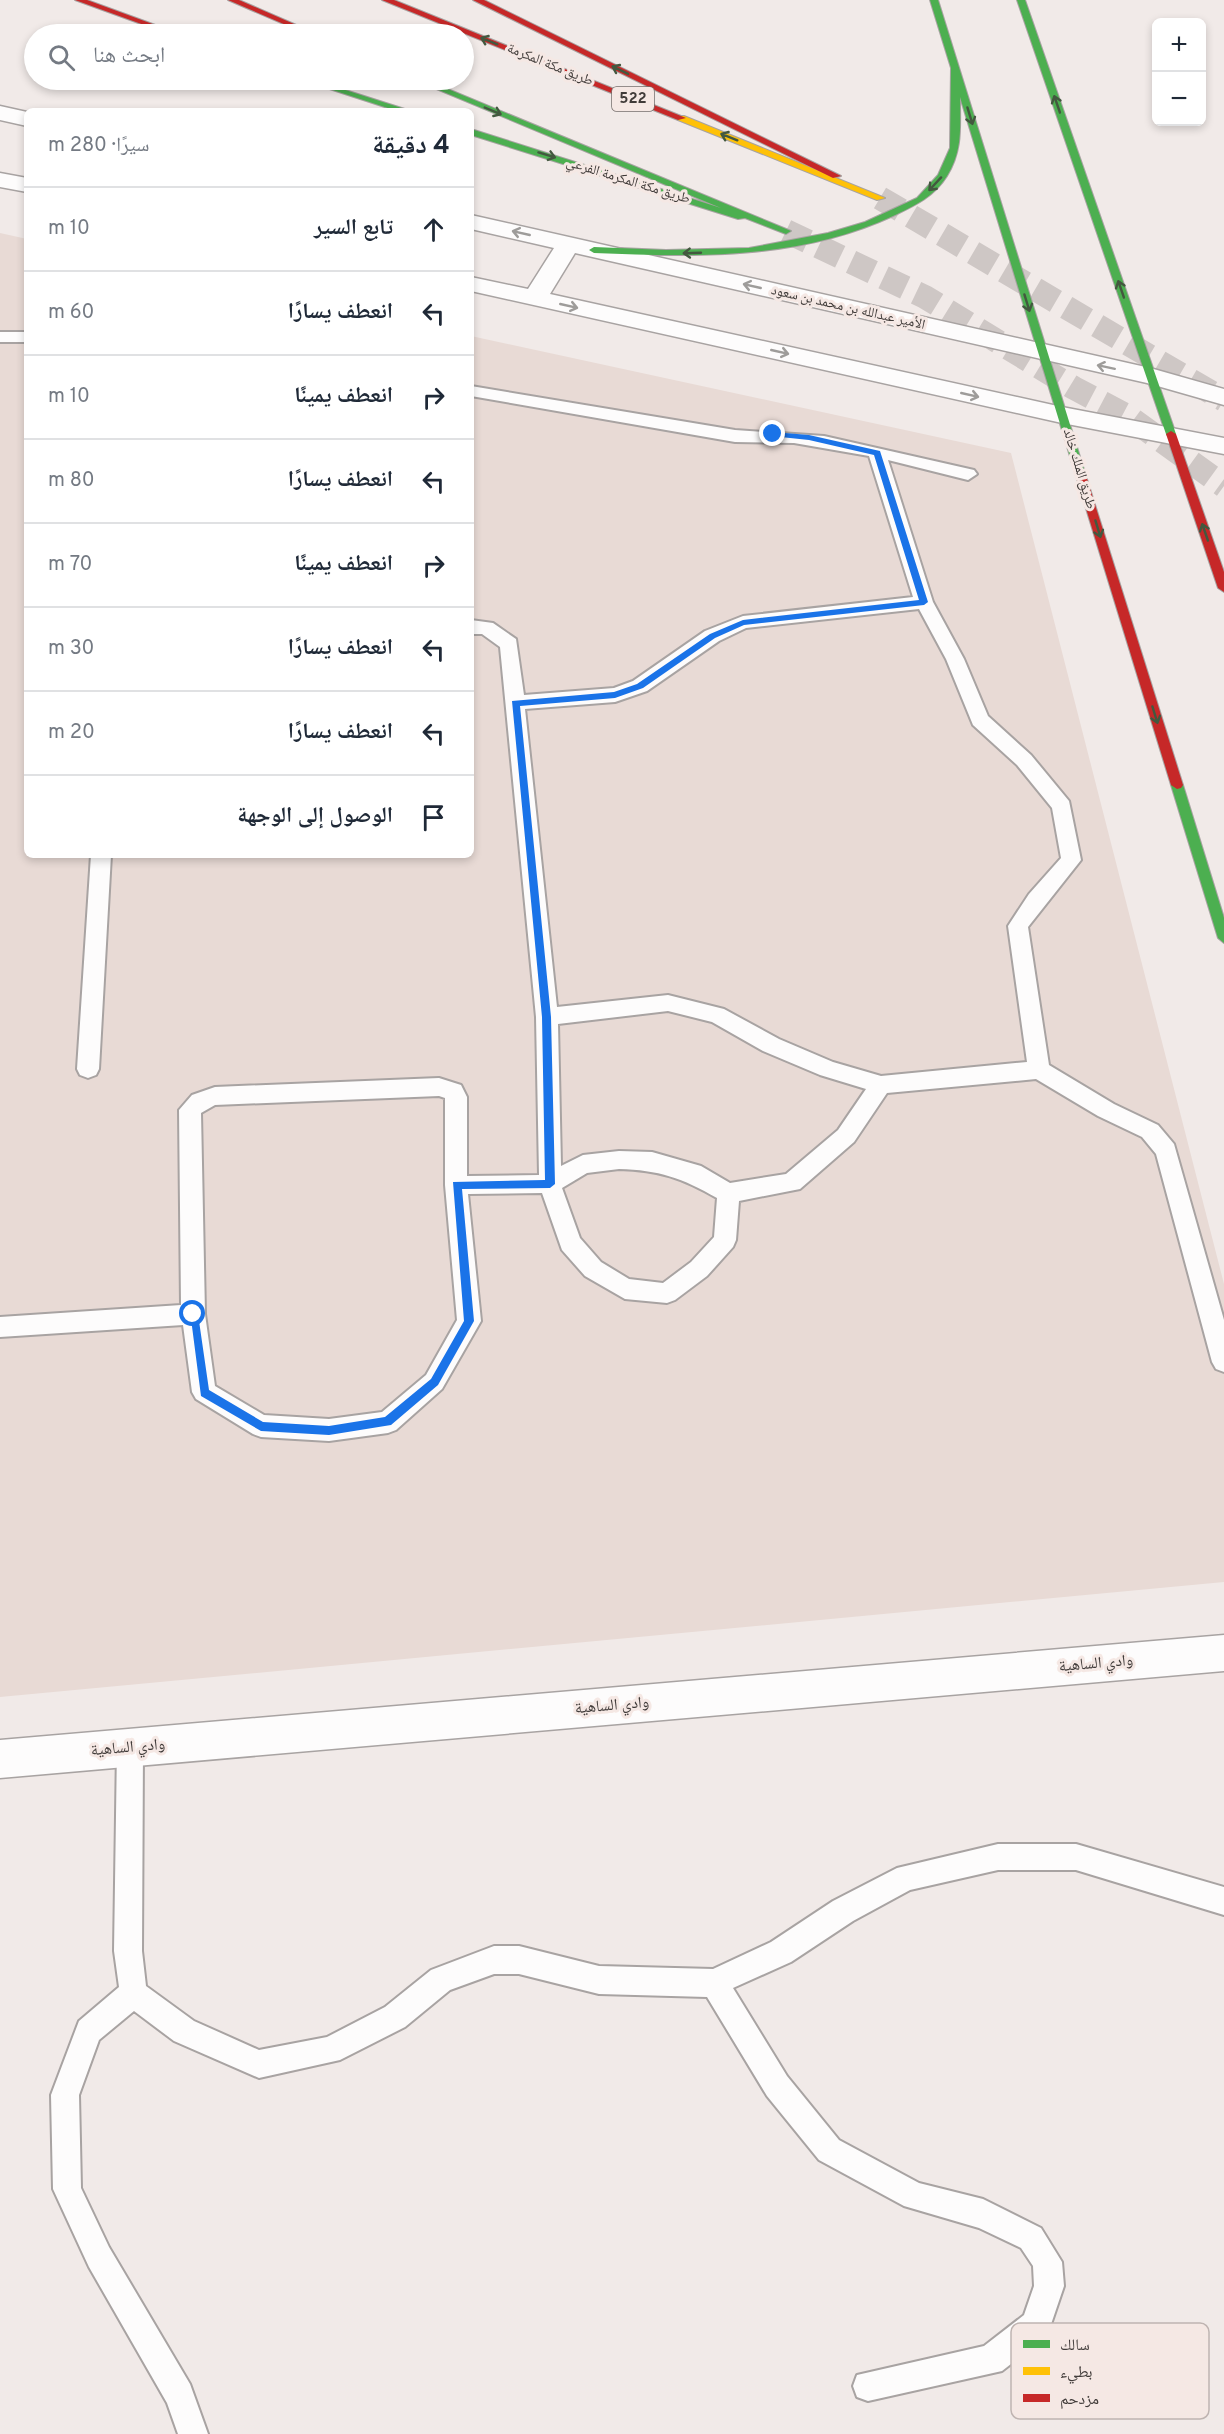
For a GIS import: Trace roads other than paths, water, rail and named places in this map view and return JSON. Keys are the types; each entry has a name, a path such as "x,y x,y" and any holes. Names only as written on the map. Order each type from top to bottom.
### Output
{"main road":[{"path":"80,0 148,24"},
{"path":"232,0 289,24"},
{"name":"طريق مكة المكرمة","path":"386,0 446,24"},
{"name":"طريق مكة المكرمة","path":"474,35 880,198 477,0"},
{"name":"طريق الملك خالد","path":"934,0 1224,938"},
{"path":"1020,0 1224,588"},
{"path":"594,250 666,254 749,251 830,236 868,224 920,200 942,176 955,148 955,68"},
{"path":"338,90 396,108"},
{"name":"طريق مكة المكرمة الفرعي","path":"443,90 786,231 474,133"}],"street":[{"path":"0,113 24,119"},
{"path":"0,180 24,185"},
{"name":"الأمير عبدالله بن محمد بن سعود","path":"474,223 1150,376 1224,397"},
{"path":"535,298 568,244"},
{"path":"474,285 1062,415 1224,446"},
{"name":"وادي الساهية","path":"0,1759 1224,1653"}],"lane":[{"path":"0,337 24,337"},
{"path":"474,392 735,436 773,434 809,438 968,474"},
{"path":"877,453 924,602 955,659 980,720 1024,760 1062,806 1071,860 1036,900 1018,926 1040,1070"},
{"path":"515,703 615,695 640,686 712,636 743,622 924,602"},
{"path":"474,627 486,628 509,644 547,1017 550,1184 570,1243 593,1269 625,1289 667,1293 699,1269 725,1240 728,1193"},
{"path":"88,1069 101,858"},
{"path":"547,1017 668,1003 717,1015 771,1046 828,1069 881,1084 1040,1070 1106,1110 1150,1131 1166,1150 1224,1362"},
{"path":"456,1185 550,1184 583,1164 619,1160 652,1161 693,1173 728,1193 792,1182 846,1136 881,1084"},
{"path":"447,1087 456,1097 456,1185 469,1321 434,1382 388,1422 329,1430 261,1426 204,1392 193,1314 190,1110 200,1101 215,1096 447,1087"},
{"path":"0,1327 193,1314"},
{"path":"130,1748 128,1951 134,1993 183,2031 259,2064 330,2050 394,2017 441,1980 494,1960 519,1960 599,1980 714,1983 781,1952 843,1911 906,1877 998,1857 1076,1857 1224,1901"},
{"path":"714,1983 777,2086 829,2150 915,2196 983,2214 1031,2238 1047,2262 1049,2286 1037,2323"},
{"path":"134,1993 89,2031 65,2095 67,2189 99,2257 179,2395 194,2434"},
{"path":"868,2386 991,2360 1011,2344"}],"tunnel":[{"path":"880,198 1224,400"},
{"path":"786,231 925,297 1074,388 1129,417 1224,486"}]}
